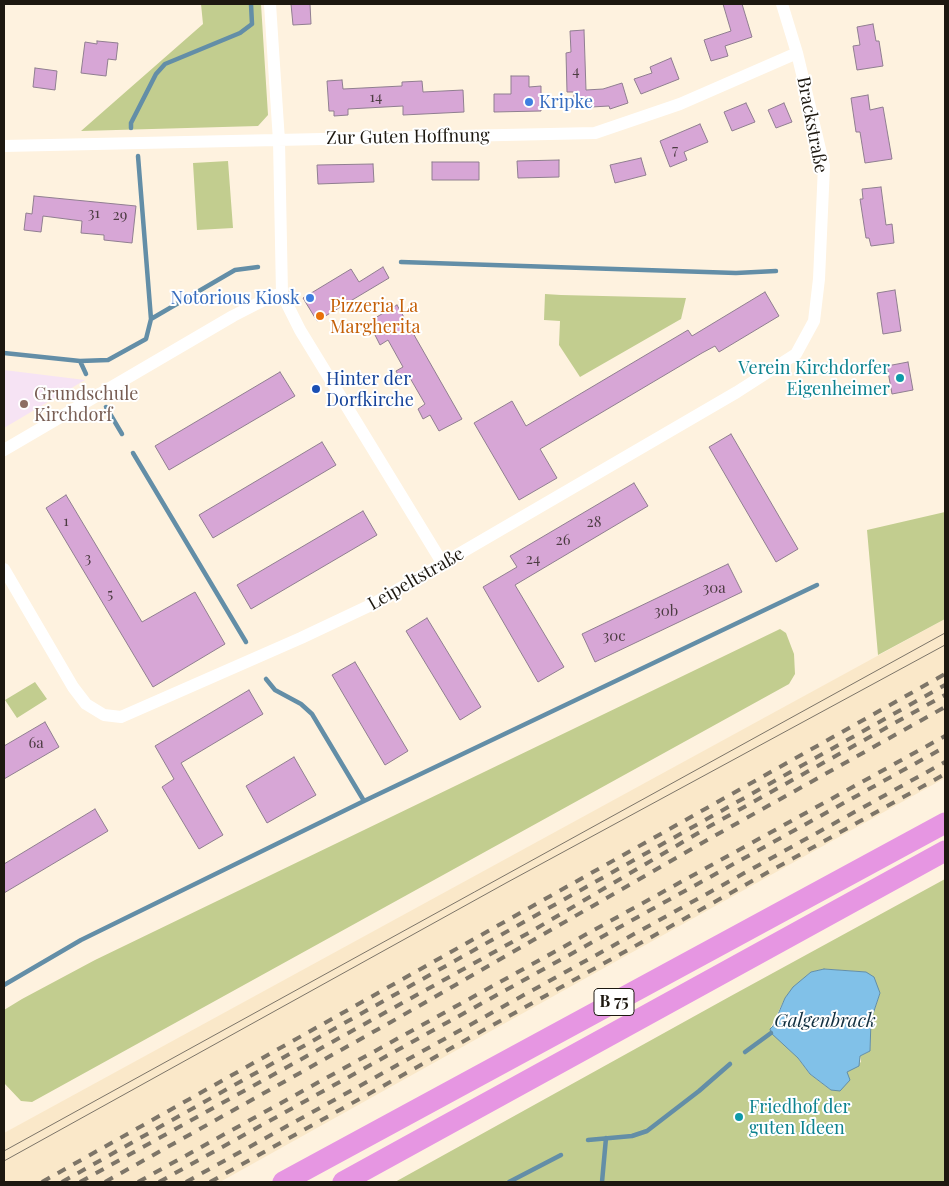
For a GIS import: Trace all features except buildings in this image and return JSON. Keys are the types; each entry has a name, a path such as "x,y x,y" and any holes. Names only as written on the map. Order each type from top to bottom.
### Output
{"highway":[{"name":"B 75","path":"283,1182 945,822"},
{"name":"B 75","path":"343,1182 945,852"}],"street":[{"path":"270,4 279,141 282,294 300,330 444,564"},
{"name":"Brackstraße","path":"782,4 797,53 824,166 819,279"},
{"name":"Zur Guten Hoffnung","path":"4,146 279,141 595,132 680,104 797,53"},
{"name":"Leipeltstraße","path":"4,569 73,687 86,704 104,715 121,717 373,604 737,392 796,354 814,321 819,279"},
{"path":"4,450 233,316 272,296 282,294"}],"shaded area":[{"name":"Grundschule Kirchdorf","path":"4,370 85,380 4,428"},
{"path":"945,619 945,778 220,1182 4,1182 4,1133"}],"green space":[{"path":"201,4 261,4 268,115 258,126 81,131 203,24"},
{"path":"228,161 233,228 197,230 193,163"},
{"path":"545,294 686,298 681,319 580,377 559,345 560,321 544,320"},
{"path":"945,512 945,619 878,655 867,530"},
{"path":"780,629 786,633 794,654 795,674 789,684 32,1102 21,1101 4,1083 4,1010 22,999 95,960"},
{"path":"35,682 47,699 17,718 5,700"},
{"path":"945,879 945,1182 395,1182","holes":["824,969 866,972 880,993 871,1020 870,1051 860,1056 861,1062 847,1072 847,1075 831,1090 810,1074 798,1058 770,1029 785,998 811,972"]}],"water":[{"name":"Galgenbrack","path":"824,969 866,972 874,977 880,993 871,1020 870,1051 860,1056 859,1066 847,1072 850,1080 840,1091 831,1090 810,1074 798,1058 771,1033 770,1029 785,998 793,987 811,972"}],"waterway":[{"path":"131,128 131,123 156,74 165,64 240,33 252,24 251,4"},
{"path":"138,156 151,319"},
{"path":"401,262 736,273 776,271"},
{"path":"4,353 80,361 108,360 146,339 151,319 235,270 258,267"},
{"path":"80,361 86,374"},
{"path":"106,407 122,434"},
{"path":"133,453 246,642"},
{"path":"4,985 81,940 364,801 817,585"},
{"path":"266,679 275,690 301,704 312,714 364,801"},
{"path":"745,1052 771,1033"},
{"path":"588,1140 632,1136 647,1131 699,1091 730,1064"},
{"path":"602,1182 606,1138"},
{"path":"509,1182 561,1155"}],"tram line":[{"path":"4,1151 945,633"},
{"path":"4,1161 506,883 945,645"}],"railway":[{"path":"42,1182 945,674"},
{"path":"62,1182 945,685"},
{"path":"80,1182 532,931 710,826 945,695"},
{"path":"105,1182 391,1022 716,835 945,707"},
{"path":"138,1182 945,736"},
{"path":"159,1182 945,747"},
{"path":"186,1182 945,762"},
{"path":"210,1182 945,774"}],"place":[{"name":"Kripke","path":"529,102"},
{"name":"Notorious Kiosk","path":"310,298"},
{"name":"Pizzeria La Margherita","path":"320,316"},
{"name":"Verein Kirchdorfer Eigenheimer","path":"900,378"},
{"name":"Hinter der Dorfkirche","path":"316,389"},
{"name":"Grundschule Kirchdorf","path":"24,404"},
{"name":"Friedhof der guten Ideen","path":"739,1117"}]}
